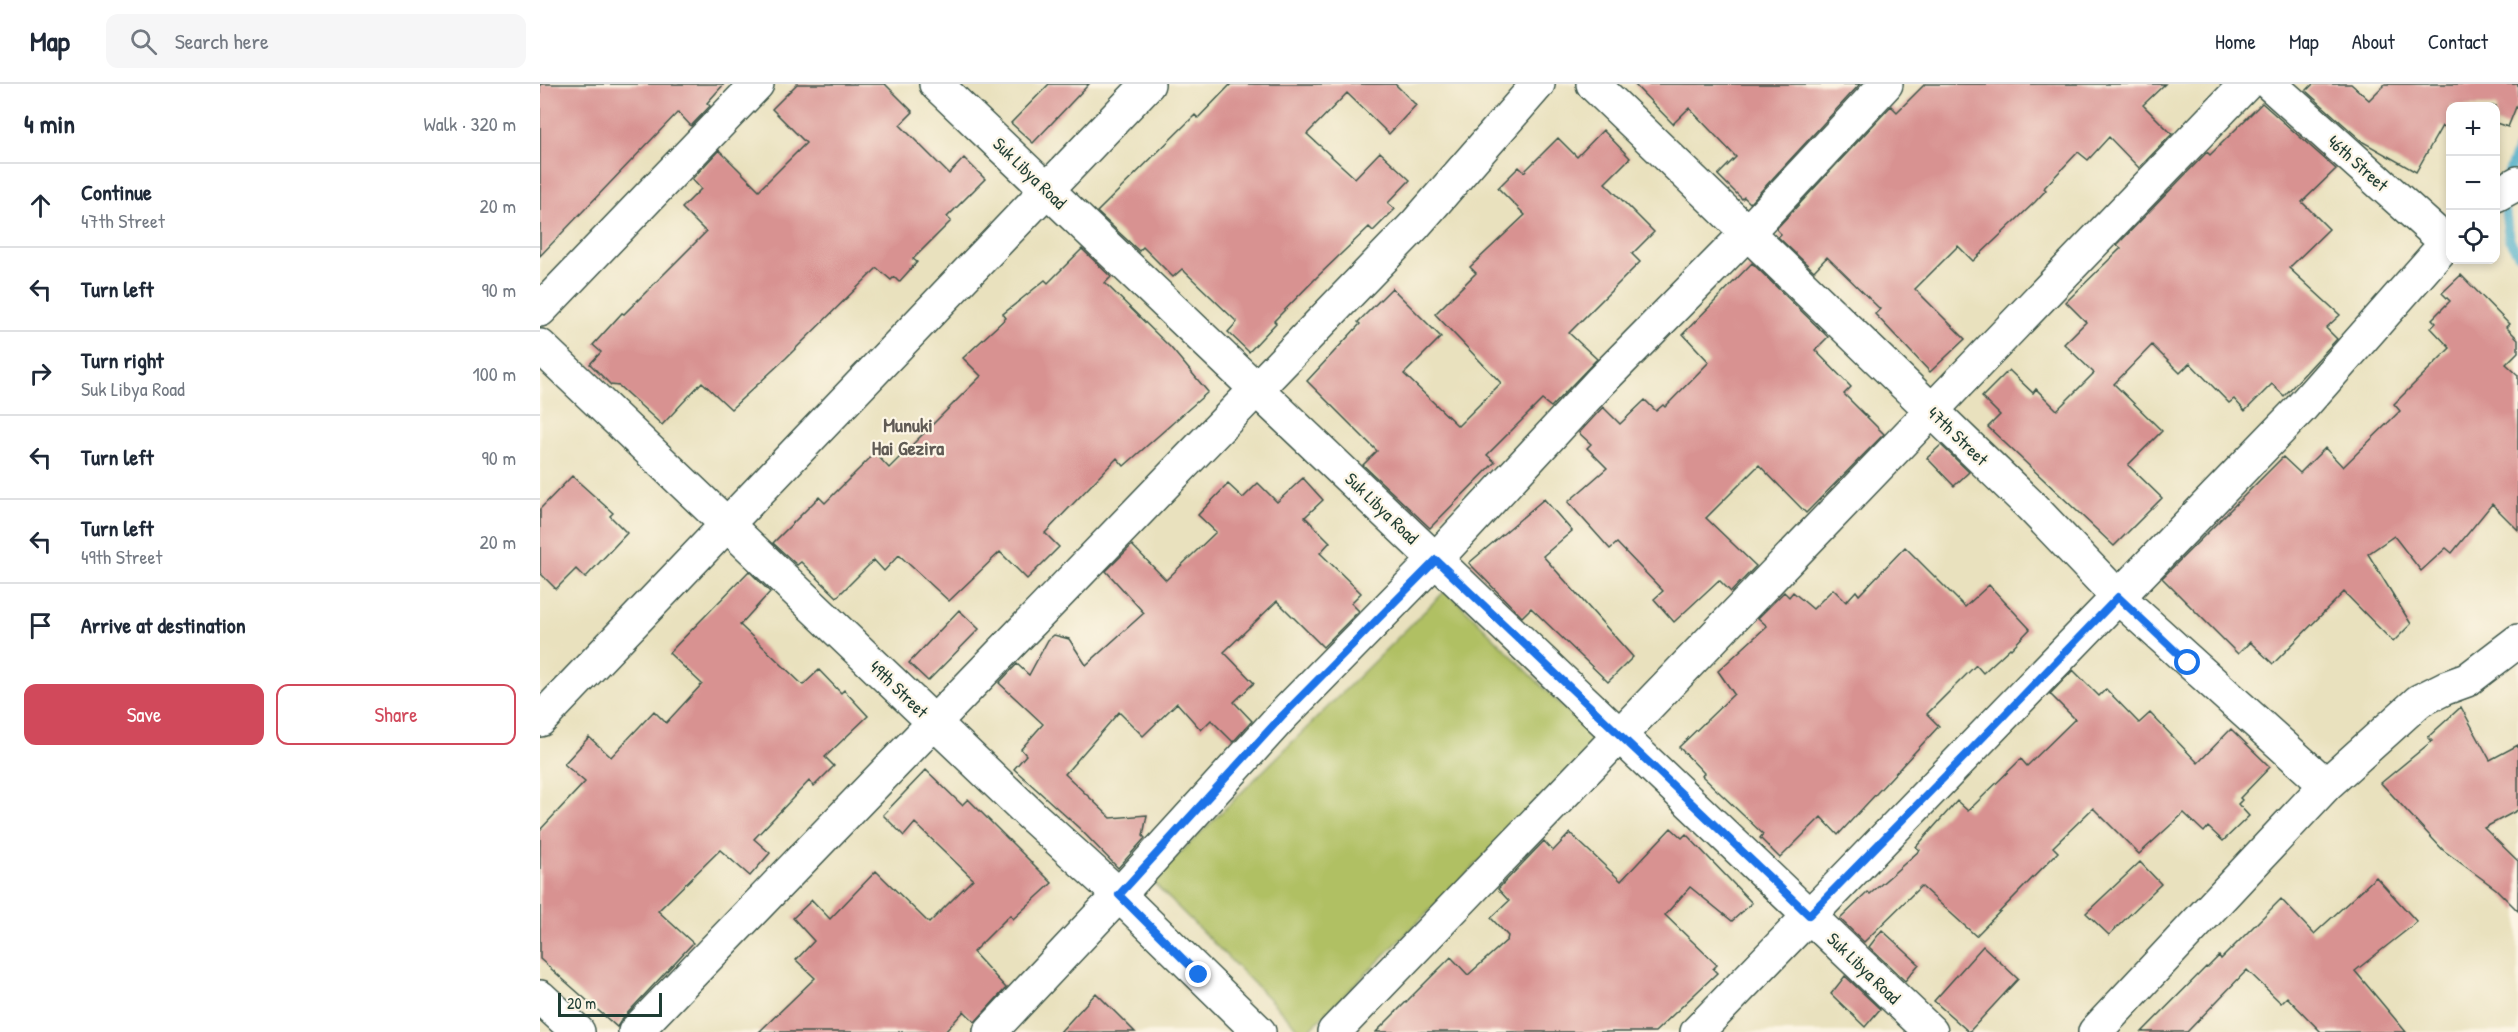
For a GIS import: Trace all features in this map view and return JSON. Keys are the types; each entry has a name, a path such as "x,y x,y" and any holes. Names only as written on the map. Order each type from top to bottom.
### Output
{"street":[{"path":"540,310 757,84"},
{"name":"Suk Libya Road","path":"936,84 1932,1032"},
{"path":"540,720 1148,84"},
{"path":"634,1032 1416,225 1538,84"},
{"name":"47th Street","path":"1593,84 1932,410 2118,597 2326,785"},
{"path":"990,1032 1282,716 1436,560 1602,380 1747,233 1886,84"},
{"path":"1334,1032 2246,84"},
{"name":"46th Street","path":"2270,84 2446,238"},
{"path":"2500,191 2518,183"},
{"path":"1697,1032 2300,409 2446,244"},
{"name":"49th Street","path":"540,346 1119,895 1259,1032"},
{"path":"2095,1032 2326,785 2419,701 2468,680 2518,641"},
{"path":"540,997 578,1032"}],"green space":[{"path":"1446,590 1599,743 1307,1032 1302,1032 1152,881"}],"building":[{"path":"540,84 724,84 707,103 710,106 691,126 678,112 540,256"},
{"path":"797,84 885,84 913,112 900,125 949,174 964,158 985,179 947,217 951,221 913,259 917,262 899,282 894,277 891,280 877,268 731,409 702,382 662,425 619,386 611,385 590,364 601,352 593,345 622,313 624,314 706,232 682,208 701,189 692,179 719,150 759,190 806,143 772,109"},
{"path":"1049,84 1089,84 1033,143 1011,123"},
{"path":"1231,84 1395,84 1416,105 1389,134 1347,93 1307,134 1355,178 1380,152 1410,180 1388,203 1395,209 1373,231 1369,227 1317,277 1274,321 1276,323 1249,352 1228,332 1237,322 1182,269 1173,277 1143,247 1139,251 1097,212 1195,115 1198,118"},
{"path":"1634,84 1860,84 1750,203 1744,197 1742,199 1718,175 1736,157 1689,108 1673,124"},
{"path":"1925,84 2165,84 2143,105 2172,134 2139,168 2109,137 2088,160 2078,152 2044,188 2046,190 2035,202 1973,261 1958,246 1915,289 1965,339 1930,372 1875,314 1880,309 1827,257 1814,271 1778,237 1781,234 1776,229 1891,106 1897,112"},
{"path":"2313,84 2351,84 2369,100 2385,84 2518,84 2518,102 2508,127 2500,124 2500,102 2446,102 2446,128 2442,126 2416,172 2363,142 2306,91"},
{"path":"2262,103 2336,169 2302,202 2329,229 2289,268 2340,315 2326,328 2337,339 2284,396 2272,384 2245,411 2234,399 2229,403 2190,363 2180,373 2152,345 2114,384 2162,431 2128,465 2162,498 2114,546 1988,427 2000,415 1982,397 2009,370 2033,393 2036,389 2057,410 2094,373 2064,344 2086,322 2066,302 2121,248 2117,245 2207,152 2210,155"},
{"path":"1603,130 1630,158 1605,183 1654,232 1632,254 1640,262 1569,333 1597,359 1551,407 1542,400 1487,455 1495,462 1430,528 1363,465 1377,451 1307,381 1360,324 1358,322 1392,288 1441,337 1404,374 1458,426 1501,383 1435,314 1476,273 1470,267 1525,215 1498,188 1519,167 1524,172 1558,138 1577,157"},
{"path":"1082,249 1111,277 1105,283 1171,348 1208,392 1124,466 1117,458 1045,533 1059,547 1027,579 1000,552 949,601 899,555 884,571 874,560 837,597 801,562 797,565 773,543 819,497 825,503 875,453 889,468 981,376 963,358 1006,318 1003,314 1045,280 1048,283"},
{"path":"1752,263 1828,337 1815,350 1851,387 1844,394 1884,434 1806,513 1759,465 1706,518 1756,566 1731,592 1719,580 1674,622 1654,599 1663,591 1617,543 1610,549 1568,502 1607,468 1587,448 1591,444 1579,433 1603,407 1620,424 1645,400 1656,411 1663,405 1665,407 1709,362 1683,334"},
{"path":"2461,275 2509,324 2506,327 2518,339 2518,352 2506,364 2518,375 2518,530 2492,504 2452,553 2446,548 2421,571 2394,536 2368,554 2411,624 2393,642 2344,592 2273,664 2250,642 2238,654 2162,578 2283,457 2300,473 2325,448 2343,467 2400,411 2394,404 2450,348 2431,328 2436,323 2432,319 2450,301 2442,293"},
{"path":"1941,445 1969,472 1954,486 1927,458"},
{"path":"572,476 613,513 610,516 627,533 585,578 576,569 556,589 540,573 540,509"},
{"path":"1303,478 1323,500 1305,517 1330,542 1320,553 1361,593 1351,603 1359,611 1323,647 1277,601 1224,652 1254,683 1234,702 1252,721 1233,742 1211,720 1201,730 1177,703 1143,736 1119,712 1065,774 1111,818 1147,815 1143,836 1145,838 1118,868 1079,828 1014,769 1026,755 1021,749 1043,724 999,683 1017,664 1029,675 1048,640 1054,635 1069,639 1086,665 1144,613 1106,571 1132,545 1166,580 1216,532 1198,515 1228,484 1243,498 1258,483 1277,502"},
{"path":"1544,499 1572,531 1543,556 1633,657 1608,682 1531,608 1522,617 1469,563"},
{"path":"1905,547 1965,607 1989,585 2030,629 1983,673 1976,665 1927,714 1939,726 1838,835 1821,817 1780,858 1760,838 1763,834 1702,776 1704,773 1679,747 1734,694 1718,671 1767,626 1758,618 1784,592 1789,597 1793,592 1813,609 1833,589 1846,602 1856,591 1859,595"},
{"path":"749,571 770,592 740,625 803,685 819,670 841,693 844,690 868,716 825,757 834,766 814,786 809,781 754,839 770,853 750,876 720,850 658,911 693,943 617,1027 540,959 540,830 585,782 564,764 589,737 611,757 654,711 666,723 702,684 669,653"},
{"path":"959,610 979,629 928,681 909,663"},
{"path":"2073,670 2099,696 2106,689 2139,723 2150,713 2198,763 2231,729 2270,767 2240,798 2242,800 2238,804 2249,816 2223,841 2208,827 2204,832 2184,813 2139,854 2093,808 2053,847 2058,852 1976,936 1921,886 1864,942 1840,919 1868,892 1870,894 1920,850 1916,847 1957,801 1968,811 2021,759 2027,766 2075,719 2050,694"},
{"path":"2461,707 2490,760 2518,745 2518,810 2484,828 2518,861 2518,911 2496,889 2443,850 2381,783 2432,741 2428,737"},
{"path":"926,770 962,805 968,799 1052,883 1013,919 1010,915 973,952 1006,988 975,1022 964,1011 945,1032 759,1032 815,978 796,960 814,941 793,918 812,900 830,919 876,871 929,923 973,879 915,823 904,836 883,815"},
{"path":"1671,828 1682,838 1686,834 1752,903 1732,921 1690,887 1665,915 1717,965 1713,969 1717,973 1655,1032 1376,1032 1451,957 1468,975 1507,940 1508,936 1491,918 1509,901 1498,889 1544,841 1553,851 1570,833 1621,881"},
{"path":"2140,862 2161,884 2109,935 2086,913"},
{"path":"2376,877 2417,922 2355,971 2406,1032 2321,1032 2287,997 2281,1003 2247,970 2187,1032 2142,1032 2206,967 2219,956 2221,959 2281,899 2314,934"},
{"path":"1882,930 1919,964 1905,981 1869,947"},
{"path":"1983,946 2018,979 1969,1032 1934,1001"},
{"path":"1845,976 1880,1009 1865,1027 1831,994"},
{"path":"1096,993 1135,1032 1060,1032"}],"waterway":[{"path":"2506,180 2518,148"},
{"path":"2503,194 2509,239 2518,254"}],"district":[{"name":"Munuki Hai Gezira","path":"908,436"}],"route":[{"path":"1199,975 1119,895 1282,716 1436,560 1809,915 2118,597 2188,663"}]}
